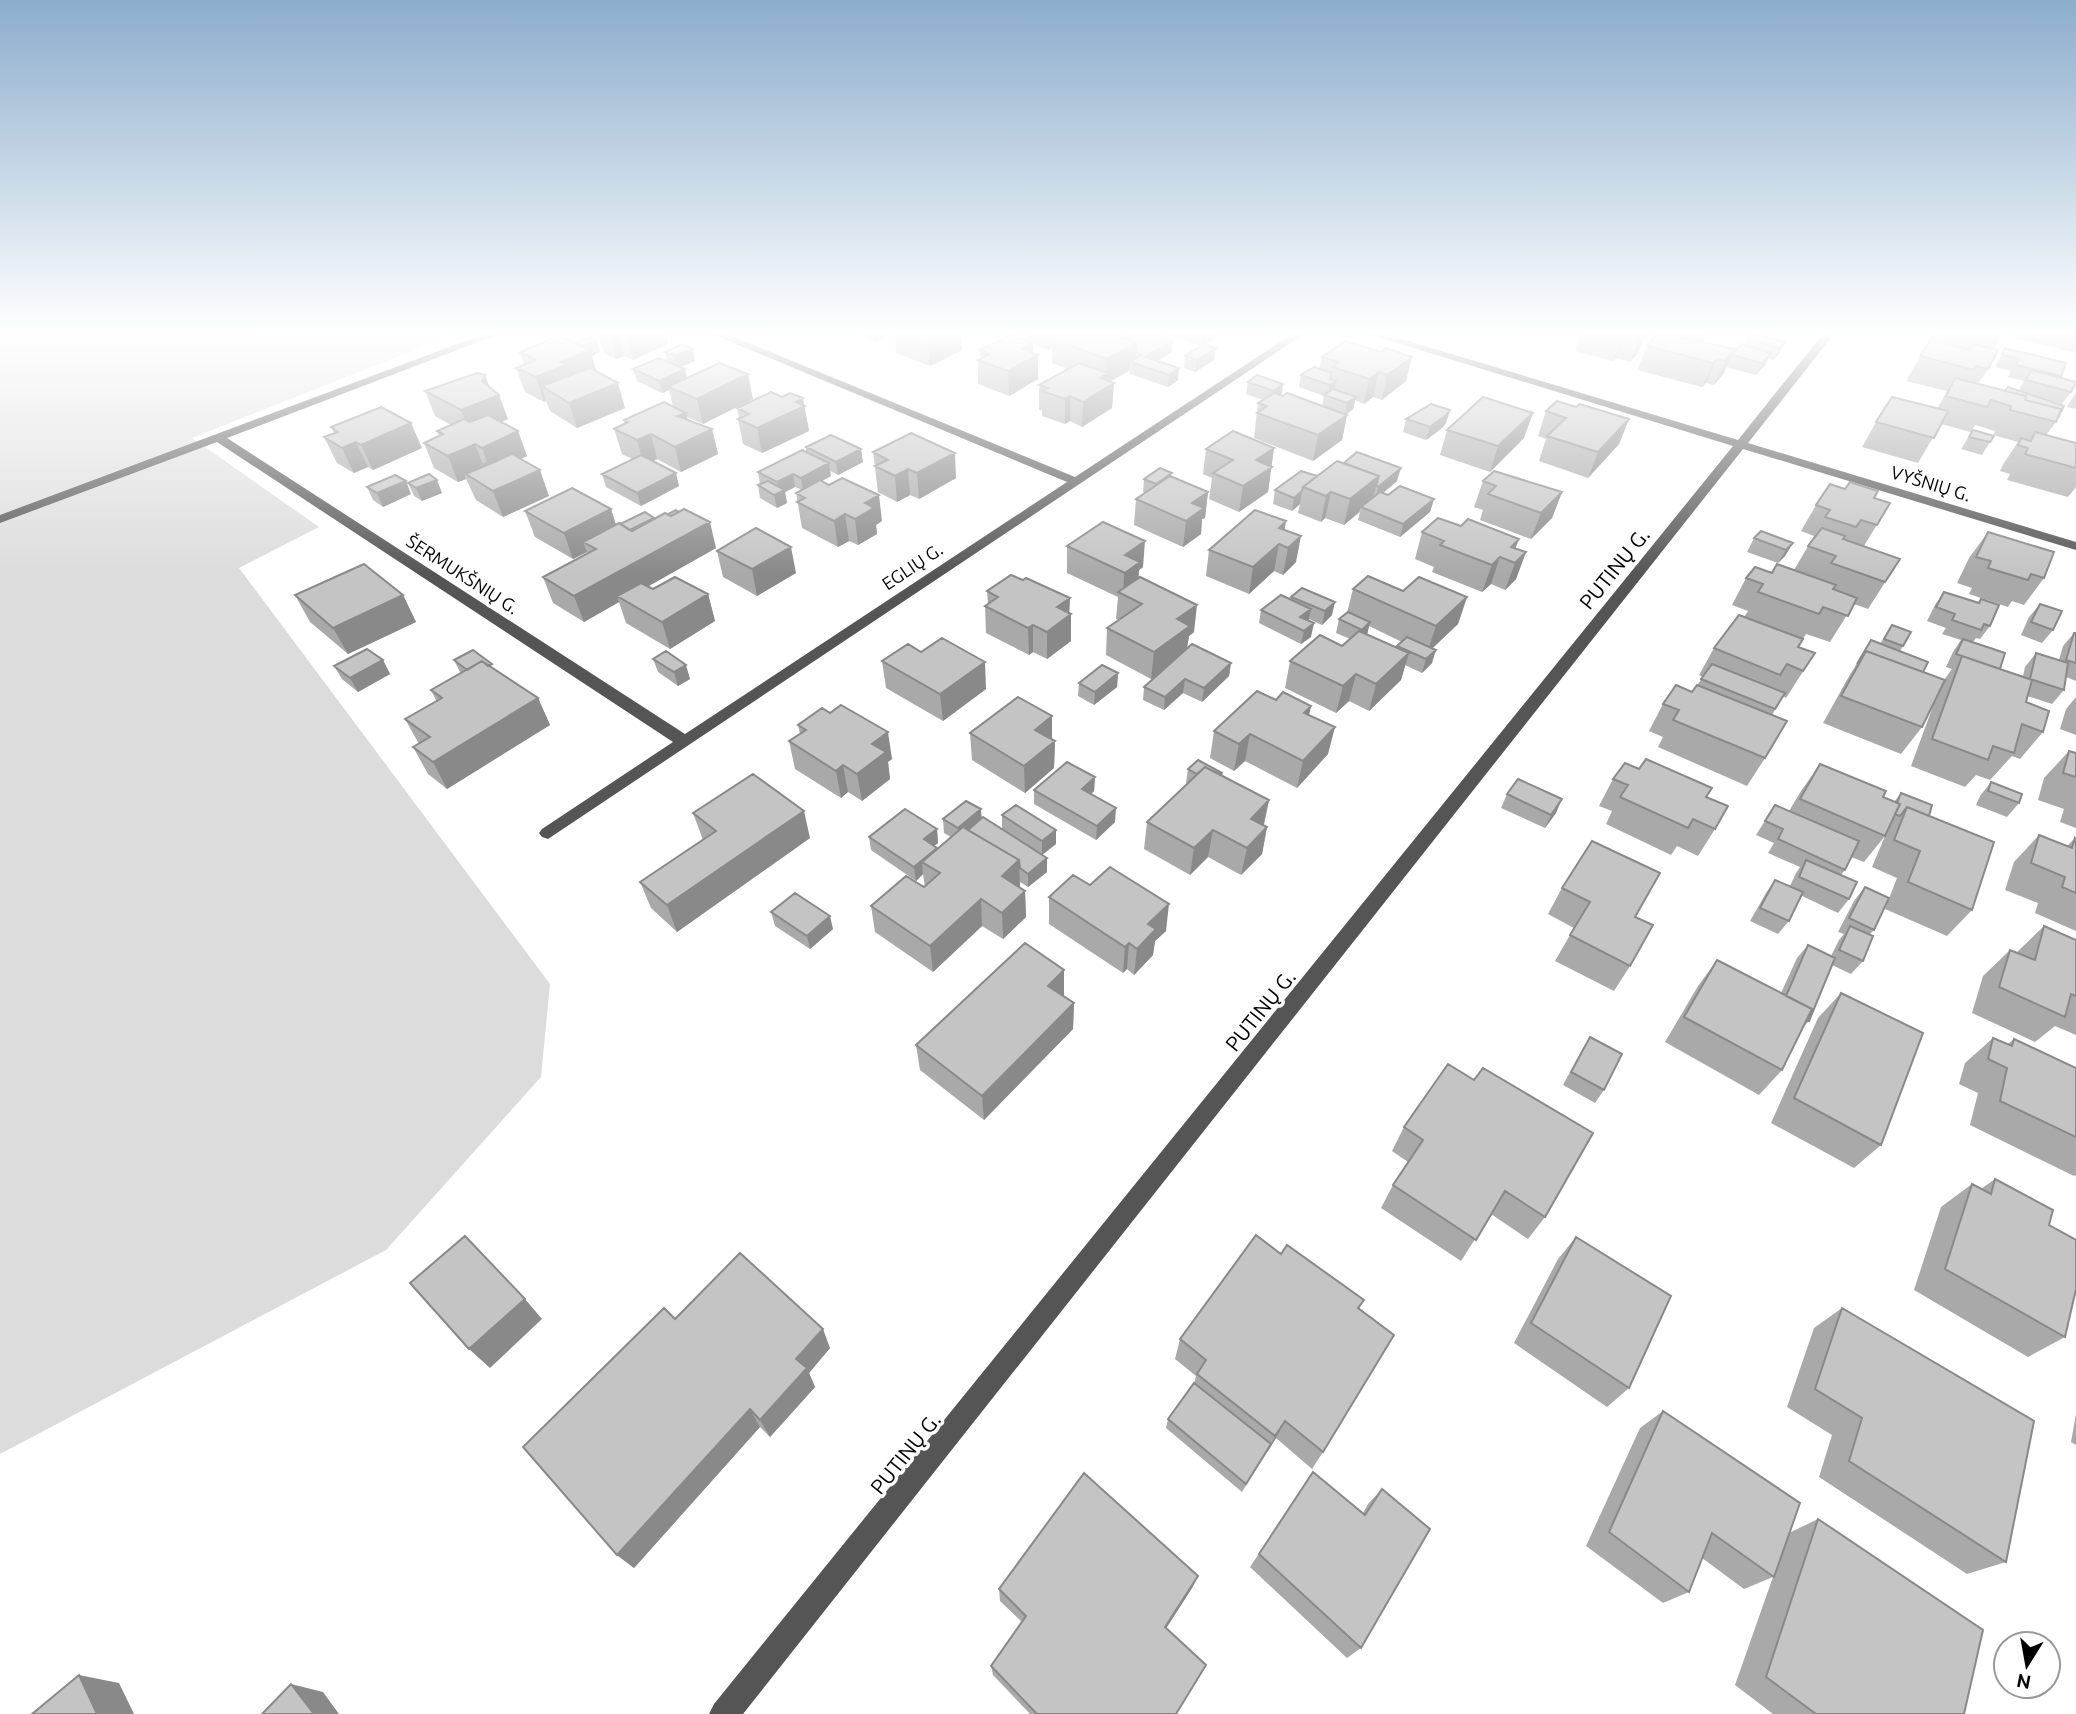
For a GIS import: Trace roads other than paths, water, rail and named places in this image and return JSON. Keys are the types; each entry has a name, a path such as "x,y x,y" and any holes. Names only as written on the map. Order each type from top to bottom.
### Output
{"street":[{"path":"0,519 282,414"},
{"path":"911,414 1074,481"},
{"name":"EGLIŲ G.","path":"548,833 1177,414"},
{"name":"VYŠNIŲ G.","path":"1643,414 2076,546"},
{"name":"PUTINŲ G.","path":"724,1714 1767,414"},
{"name":"ŠERMUKŠNIŲ G.","path":"219,438 685,742"}]}
